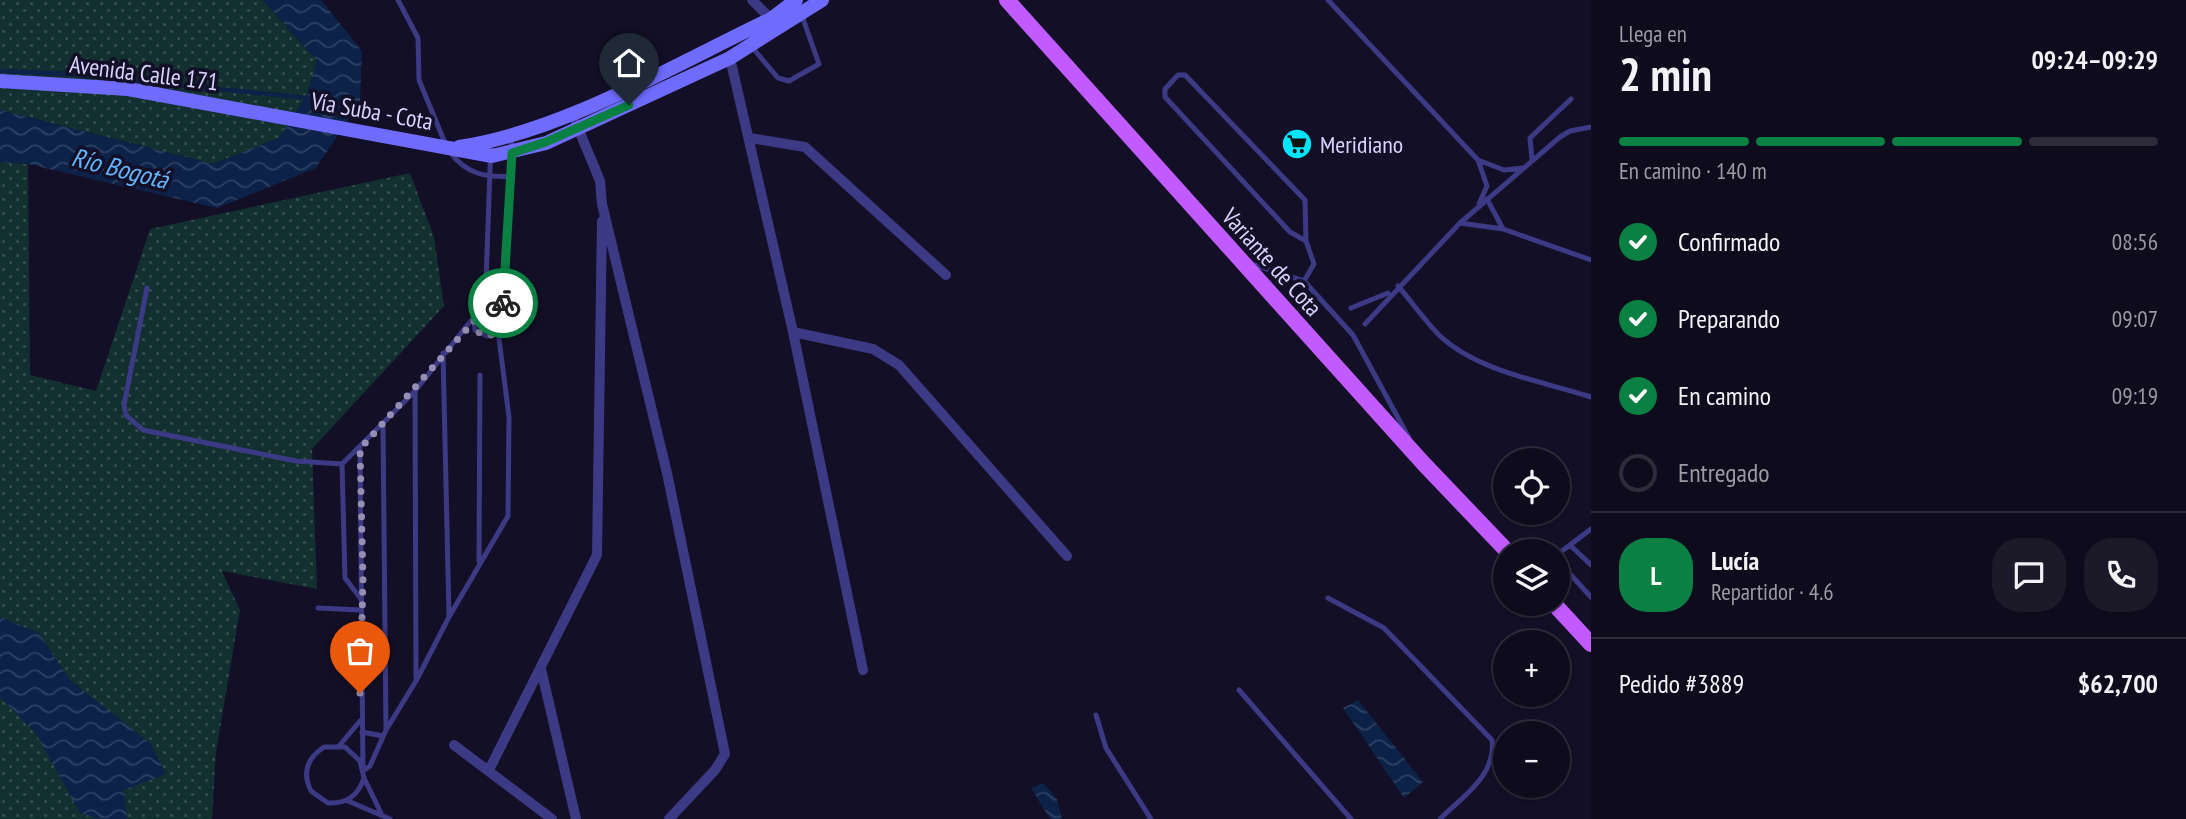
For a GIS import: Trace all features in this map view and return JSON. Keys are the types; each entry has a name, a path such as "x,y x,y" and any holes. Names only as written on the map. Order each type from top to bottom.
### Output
{"main road":[{"name":"Vía Suba - Cota","path":"491,149 512,136 572,113 771,19 796,0"},
{"name":"Vía Suba - Cota","path":"281,117 451,148 491,149 512,153 578,128 730,58 822,0"},
{"name":"Variante de Cota","path":"1007,0 1423,463 1496,539"},
{"name":"Avenida Calle 171","path":"0,81 128,89 281,117"},
{"path":"1565,616 1591,644"}],"street":[{"path":"752,0 771,19"},
{"path":"730,58 793,332 863,670"},
{"path":"489,769 597,555 602,204 600,181 572,113"},
{"path":"750,138 805,147 846,181 946,275"},
{"path":"602,204 667,472 725,754 715,770 669,819"},
{"path":"793,332 873,349 899,365 1066,556"},
{"path":"541,669 576,819"},
{"path":"454,745 552,819"}],"lane":[{"path":"398,0 418,38 419,80 451,148 466,168 492,178 512,176"},
{"path":"1328,0 1478,160 1487,186 1478,207"},
{"path":"751,46 778,78 784,80 789,81 819,64 802,15"},
{"path":"1304,281 1314,264 1306,241 1304,225 1308,208 1305,200 1185,75 1178,75 1165,89 1165,97 1290,232 1306,241"},
{"path":"1532,160 1530,138 1572,99"},
{"path":"1365,324 1391,292 1487,199 1570,131 1591,127"},
{"path":"363,775 479,563 508,516 509,417 498,331 506,288 512,136"},
{"path":"485,309 491,149"},
{"path":"1478,160 1504,170 1523,168"},
{"path":"1487,199 1503,229"},
{"path":"1460,223 1503,229 1591,260"},
{"path":"1241,261 1304,281 1353,335 1423,463"},
{"path":"1398,286 1440,336 1462,352 1485,363 1591,397"},
{"path":"147,288 124,405 131,421 143,430 296,461 342,464 383,426 415,391 443,353 474,321 477,313 485,309 492,310 500,318"},
{"path":"1351,308 1391,292"},
{"path":"1336,317 1343,312"},
{"path":"474,321 475,330 482,335 491,336 498,331"},
{"path":"1353,335 1360,330"},
{"path":"443,353 449,617"},
{"path":"479,563 480,375"},
{"path":"415,391 416,681"},
{"path":"383,426 384,733"},
{"path":"348,801 360,788 363,775 360,721 360,449"},
{"path":"342,464 345,578 361,599"},
{"path":"1591,530 1572,546 1591,565"},
{"path":"1570,574 1591,597"},
{"path":"1328,598 1384,628 1492,740 1494,755 1490,769 1440,819"},
{"path":"318,608 361,610"},
{"path":"1239,690 1351,819"},
{"path":"1096,715 1106,748 1151,819"},
{"path":"339,746 360,721"},
{"path":"362,732 384,733"},
{"path":"381,813 354,753 339,746 324,747 315,753 309,761 306,782 318,799 328,803 348,801 390,819"}],"green space":[{"path":"0,0 263,0 317,61 306,97 279,138 213,164 0,110"},
{"path":"0,162 28,164 30,375 96,391 150,229 410,173 434,237 444,306 312,449 317,589 222,571 240,610 216,752 212,819 0,819"}],"water":[{"name":"Río Bogotá","path":"263,0 321,0 362,51 360,102 316,168 217,208 28,164 0,162 0,110 213,164 279,138 306,97 317,61"},
{"path":"0,617 39,633 69,679 151,744 166,774 124,790 127,819 100,819 80,813 36,734 0,697"},
{"path":"1358,700 1423,782 1404,798 1343,708"},
{"path":"1043,783 1057,799 1062,819 1050,819 1031,788"}],"waterway":[{"path":"0,71 70,74 309,98"}],"way so far":[{"path":"360,693 363,580 360,449 415,391 443,353 474,321 475,330 482,335 491,336 498,331 503,303"}],"place":[{"name":"Meridiano","path":"1297,144"}],"route":[{"path":"503,303 512,153 546,142 629,105"}]}
